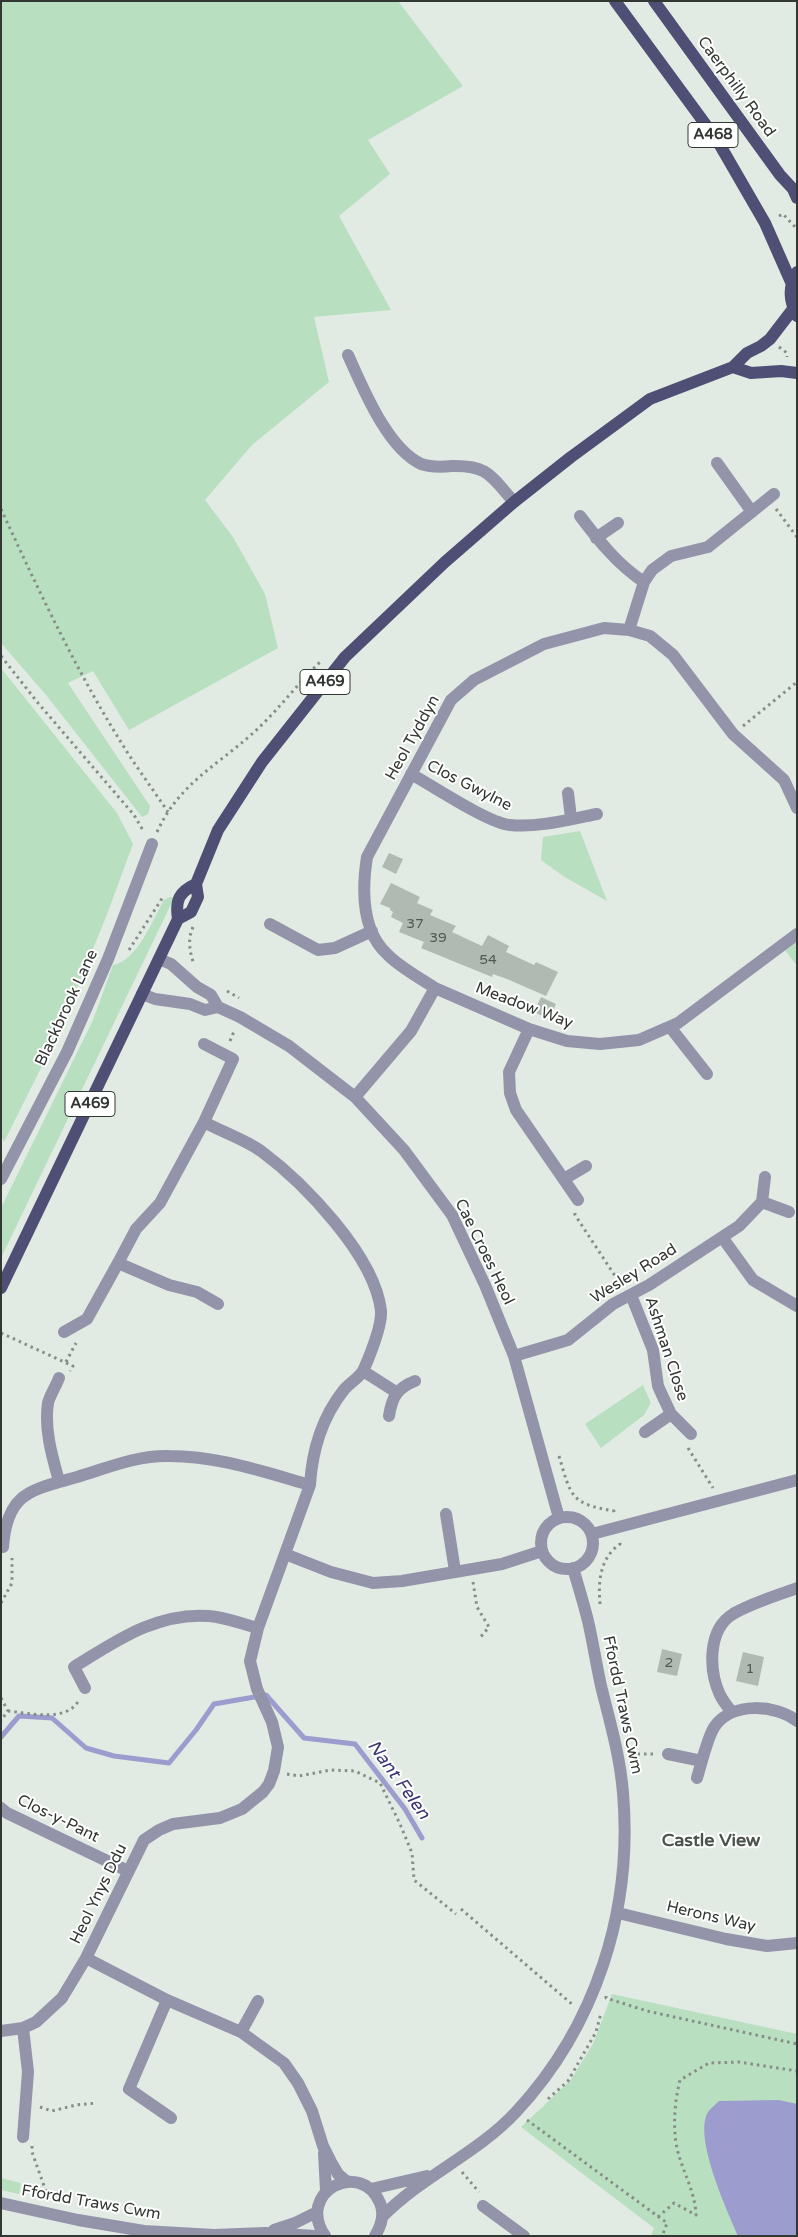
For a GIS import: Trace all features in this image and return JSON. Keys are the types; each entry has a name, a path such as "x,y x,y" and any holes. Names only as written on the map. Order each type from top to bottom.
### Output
{"main road":[{"name":"A468","path":"615,1 716,140 766,223 794,277"},
{"name":"Caerphilly Road","path":"654,1 780,175 796,192"},
{"path":"794,277 790,300 795,312"},
{"name":"A469","path":"1,1288 178,919 176,905 184,889 196,884 218,830 262,762 345,657 445,562 514,502 650,400 733,367 747,353 770,339 795,312"},
{"path":"733,367 752,373 780,371 797,373"}],"street":[{"path":"348,355 365,394 396,444 408,456 424,465 477,467 489,474 514,502"},
{"path":"717,463 752,512"},
{"path":"629,630 644,582 652,570 671,556 708,547 771,497"},
{"path":"580,516 596,538 627,572 644,582"},
{"path":"596,538 618,523"},
{"name":"Heol Tyddyn","path":"435,988 387,955 372,931 366,913 362,885 367,857 451,700 474,680 544,644 604,628 629,630 650,636 673,655 733,734 784,780 797,808"},
{"name":"Clos Gwylne","path":"411,774 492,819 508,825 523,826 598,814"},
{"path":"568,793 571,818"},
{"name":"Blackbrook Lane","path":"1,1179 67,1052 108,959 152,844"},
{"path":"270,924 318,950 335,948 372,931"},
{"name":"Meadow Way","path":"435,988 529,1029 567,1042 600,1044 638,1040 678,1023 797,934"},
{"name":"Cae Croes Heol","path":"159,959 171,964 197,987 211,995 218,1007 240,1017 289,1046 355,1097 404,1150 452,1215 485,1286 514,1356 559,1518"},
{"path":"355,1097 411,1031 435,988"},
{"name":"Cae Croes Heol","path":"142,994 155,999 190,1004 204,1010 218,1007"},
{"path":"670,1027 707,1074"},
{"path":"529,1029 509,1072 510,1092 516,1110 578,1200"},
{"path":"64,1332 86,1319 136,1229 160,1203 204,1122 233,1059 204,1044"},
{"path":"204,1122 260,1150 306,1191 352,1243 373,1281 381,1312 374,1342 363,1372 396,1392"},
{"path":"564,1180 586,1166"},
{"path":"765,1177 762,1202 789,1212"},
{"name":"Wesley Road","path":"514,1356 568,1340 613,1304 649,1285 739,1226 762,1202"},
{"path":"722,1237 753,1280 797,1306"},
{"path":"118,1263 169,1285 197,1292 218,1304"},
{"name":"Ashman Close","path":"629,1296 653,1350 658,1386 671,1414 691,1434"},
{"name":"Heol Ynys Ddu","path":"1,2031 23,2028 36,2022 62,1998 86,1958 144,1840 158,1830 173,1824 220,1818 242,1809 263,1792 274,1771 278,1747 272,1722 257,1688 250,1661 258,1628 310,1485 311,1470 324,1420 344,1390 363,1372"},
{"path":"58,1481 51,1452 47,1420 48,1402 59,1378"},
{"path":"390,1416 391,1401 396,1392 415,1381"},
{"name":"Ashman Close","path":"645,1432 671,1414"},
{"path":"3,1546 4,1530 10,1514 22,1497 36,1488 133,1460 169,1456 231,1463 310,1485"},
{"path":"592,1534 797,1480"},
{"path":"446,1514 454,1571"},
{"path":"559,1518 575,1518 582,1521 592,1534 593,1542 589,1558 584,1564 573,1568 559,1568 552,1564 542,1551 542,1534 546,1527 559,1518"},
{"path":"285,1554 331,1572 373,1583 402,1581 502,1564 542,1551"},
{"name":"Ffordd Traws Cwm","path":"382,2217 394,2205 436,2173 476,2146 516,2112 559,2059 584,2015 606,1960 618,1913 624,1874 625,1824 620,1765 590,1628 573,1568"},
{"path":"731,1711 720,1694 713,1666 712,1645 720,1625 732,1614 797,1588"},
{"path":"85,1688 74,1667 114,1642 160,1620 190,1616 211,1616 258,1628"},
{"path":"697,1778 714,1726 731,1711 759,1708 789,1715 797,1721"},
{"path":"664,1754 702,1761"},
{"name":"Clos-y-Pant","path":"1,1808 7,1813 128,1871"},
{"name":"Herons Way","path":"618,1913 726,1939 767,1946 797,1943"},
{"path":"86,1958 167,2000 241,2032 284,2063 298,2083 312,2111 323,2146 338,2174 347,2182"},
{"path":"167,2000 129,2089 171,2118"},
{"path":"241,2032 258,2001"},
{"path":"23,2028 28,2072 23,2137"},
{"path":"323,2146 326,2192"},
{"name":"Ffordd Traws Cwm","path":"371,2189 401,2184 436,2173"},
{"path":"325,2236 319,2228 317,2212 320,2199 333,2186 347,2182 362,2184 371,2189 382,2206 380,2228 374,2236"},
{"name":"Ffordd Traws Cwm","path":"1,2203 78,2220 144,2231 316,2236"},
{"path":"484,2206 524,2236"},
{"name":"Ffordd Traws Cwm","path":"264,2233 295,2223 317,2212"}],"path":[{"path":"779,216 783,214 797,229"},
{"path":"779,347 787,353 786,362"},
{"path":"771,497 797,537"},
{"path":"1,509 77,665 119,739 168,812 152,844"},
{"path":"1,656 38,703 134,815 152,844"},
{"path":"733,734 797,682"},
{"path":"108,959 114,961 124,958 160,899 167,894"},
{"path":"194,925 190,934 190,952 195,967"},
{"path":"223,989 240,999"},
{"path":"224,1056 240,1017"},
{"path":"578,1200 575,1215 629,1296"},
{"path":"1,1333 66,1362"},
{"path":"691,1434 686,1446 712,1486 717,1502"},
{"path":"470,1569 477,1607 489,1627 479,1639"},
{"path":"8,1711 55,1716 76,1704 85,1688"},
{"path":"1,1698 8,1711"},
{"path":"1,1720 8,1711"},
{"path":"635,1754 664,1754"},
{"path":"274,1771 299,1776 331,1770 355,1771 380,1783 412,1854 414,1880 456,1914"},
{"path":"461,1909 584,2015"},
{"path":"658,2217 674,2203 696,2215 696,2200 676,2144 674,2105 680,2080 709,2063 739,2062 797,2071"},
{"path":"39,2106 52,2111 76,2105 97,2104"},
{"path":"516,2112 667,2223 665,2236"},
{"path":"454,2162 483,2196 484,2206"}],"green space":[{"path":"1,1 398,1 463,86 368,140 390,174 339,216 391,310 314,317 329,382 252,445 205,500 233,537 265,594 278,648 129,730 93,671 68,683 150,806 148,814 142,817 46,695 1,643"},
{"path":"1,668 117,813 133,844 106,917 58,1034 4,1142 1,1135"},
{"path":"580,831 607,901 563,876 541,860 543,837"},
{"path":"170,897 174,898 1,1258 1,1208 93,1020 113,965 122,962 137,948 164,900"},
{"path":"797,934 797,966 782,946"},
{"path":"643,1385 651,1403 644,1415 601,1448 585,1424"},
{"path":"612,1994 797,2034 797,2236 651,2236 654,2228 521,2127 570,2081 593,2044"},
{"path":"1,2178 21,2183 19,2194 1,2190"}],"water":[{"path":"779,2100 797,2104 797,2236 738,2236 713,2174 708,2155 705,2123 708,2112 719,2101"}],"building":[{"path":"389,853 403,859 396,874 382,867"},
{"path":"391,883 420,897 417,903 433,910 430,915 456,926 452,932 482,946 488,935 509,946 506,952 534,965 536,962 558,972 546,996 507,979 493,974 492,977 421,948 424,942 399,932 403,923 391,917 393,912 390,908 380,904"},
{"path":"541,997 556,1004 549,1019 534,1012"},
{"path":"662,1649 682,1654 677,1676 657,1672"},
{"path":"743,1652 764,1657 758,1686 736,1681"}],"waterway":[{"name":"Nant Felen","path":"1,1737 19,1716 52,1718 86,1748 114,1756 169,1763 214,1704 266,1695 304,1738 355,1744 405,1809 422,1838"}],"district":[{"name":"Castle View","path":"711,1841"}]}
